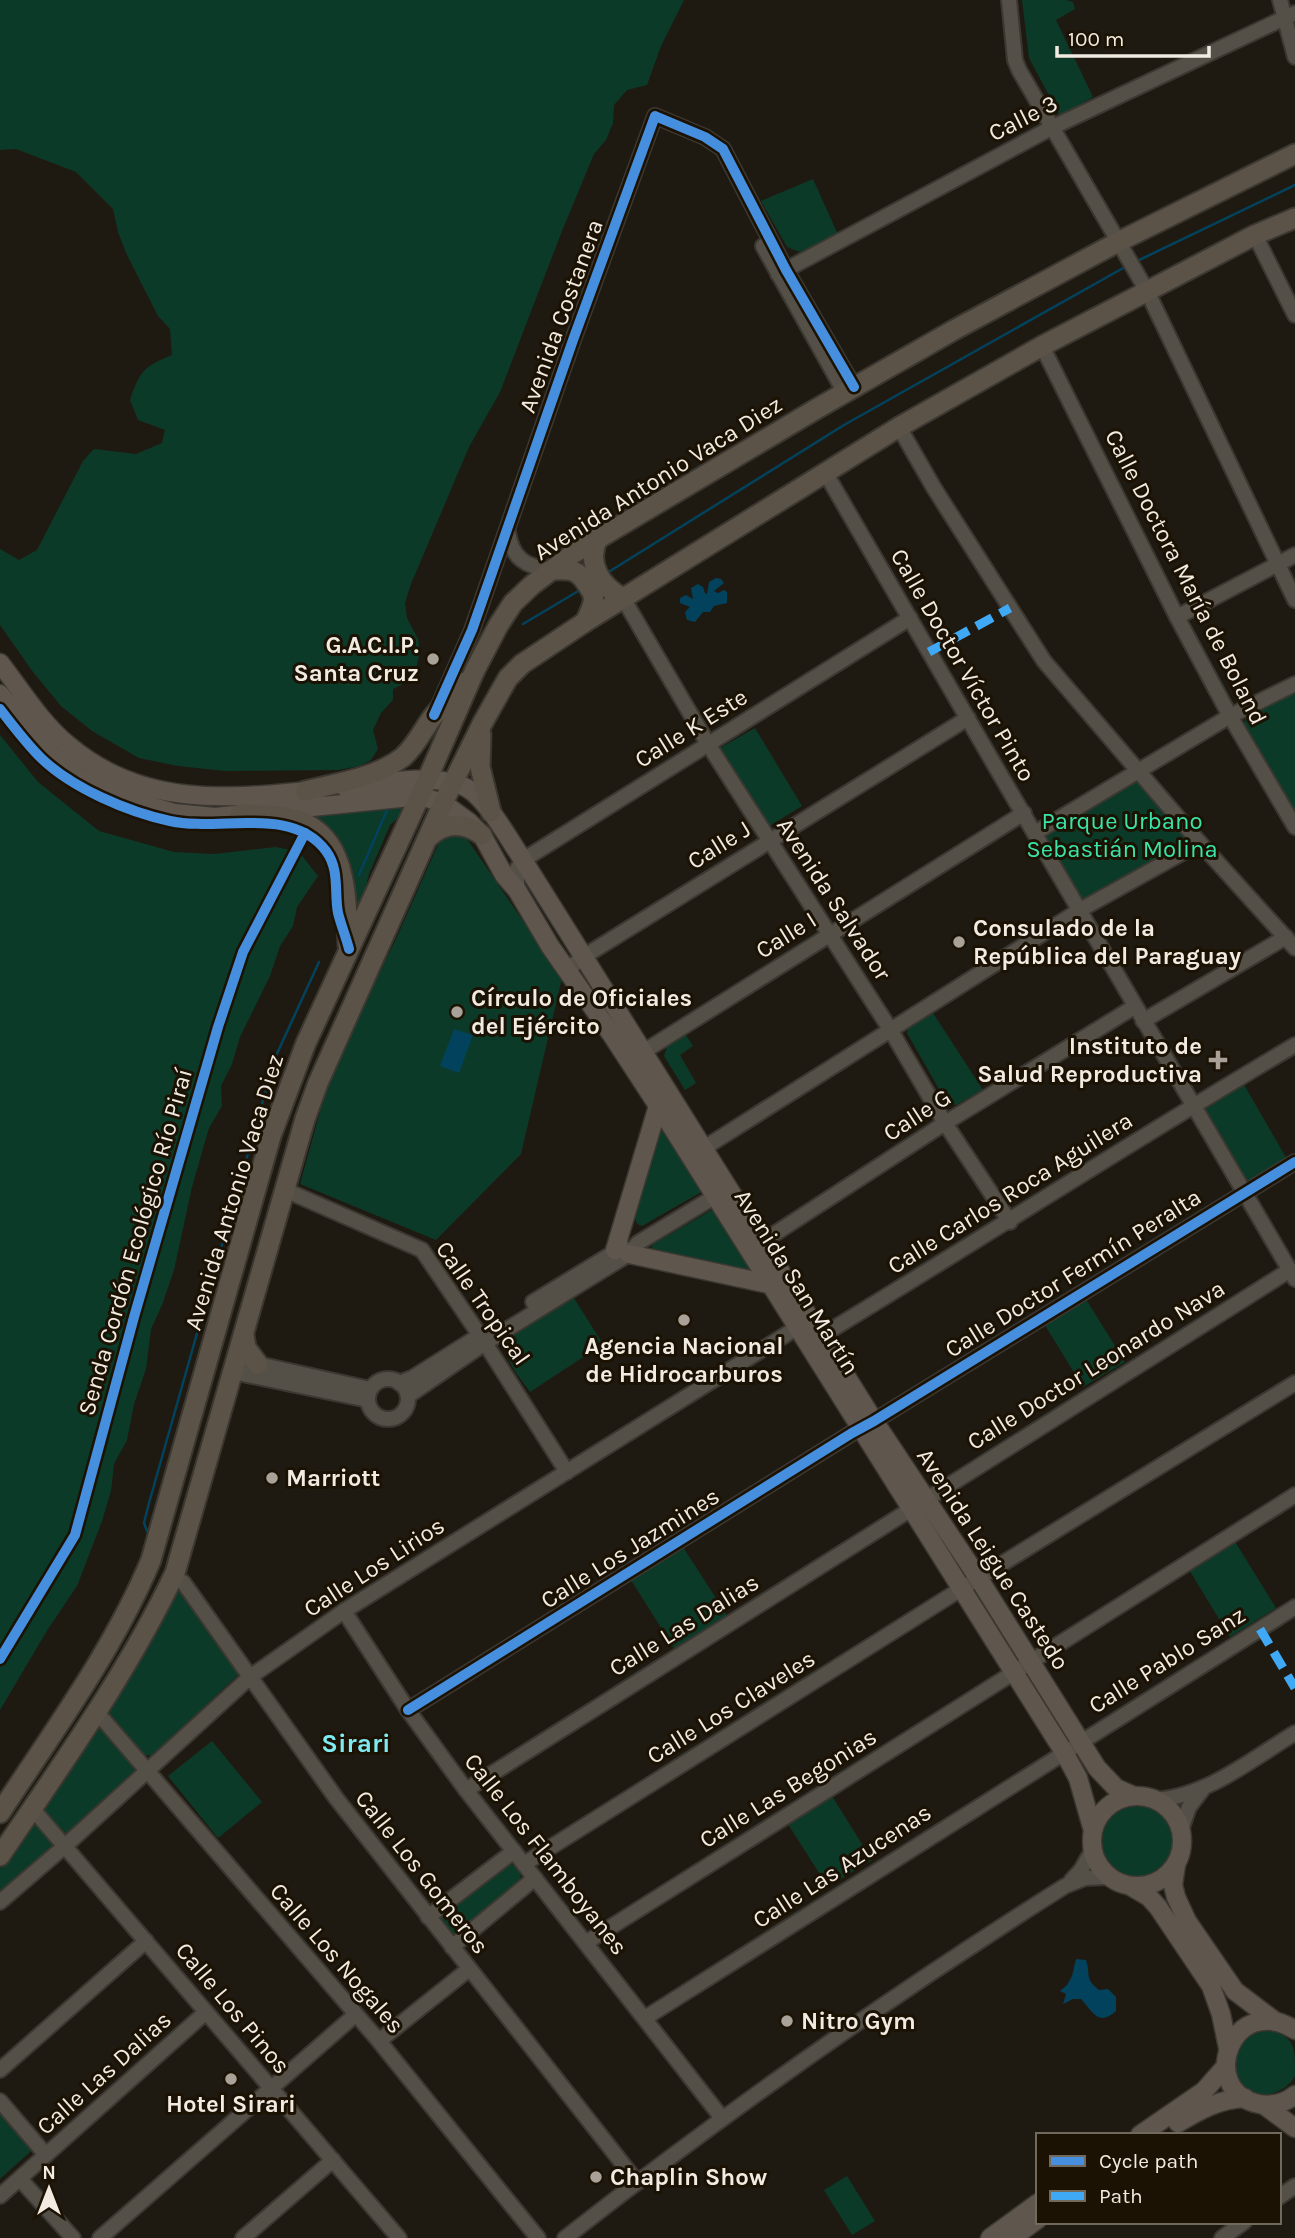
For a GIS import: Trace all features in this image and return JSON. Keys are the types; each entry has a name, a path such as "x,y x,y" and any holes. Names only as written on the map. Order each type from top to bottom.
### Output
{"highway":[{"name":"Avenida Antonio Vaca Diez","path":"0,1813 104,1655 132,1605 151,1560 271,1136 294,1071 424,788 459,708 469,677 513,603 552,570 598,538 954,330 1295,154"},
{"name":"Avenida Antonio Vaca Diez","path":"0,1856 152,1622 175,1573 305,1119 329,1055 443,803 508,678 585,622 825,472 1143,285 1295,218"},
{"path":"598,538 593,548 593,566 605,585 623,598"},
{"path":"552,570 571,569 580,573 585,580 593,595 593,603 585,622"},
{"path":"305,791 358,777 392,764 405,755 420,738 434,715 469,677"},
{"path":"482,724 480,767 491,813"},
{"path":"240,814 301,821 318,832 332,847 342,873 349,949"},
{"path":"428,838 446,825 468,827 482,835"},
{"path":"271,1136 264,1175 266,1182 285,1190"},
{"path":"244,1335 249,1354 258,1364"}],"main road":[{"path":"0,663 47,724 67,745 91,762 130,782 169,793 206,797 424,788"},
{"path":"0,694 51,754 80,777 133,801 174,813 215,817 455,782 473,792 523,860"},
{"name":"Avenida San Martín","path":"424,788 482,835 504,875 517,890 567,970 620,1031 643,1052 714,1197 769,1284 803,1323 821,1336"},
{"name":"Avenida San Martín","path":"523,860 583,957 658,1106 704,1148 762,1242 803,1323 867,1425 911,1510 1064,1752 1078,1778 1092,1827"},
{"path":"658,1106 627,1249 769,1284"},
{"name":"Avenida Leigue Castedo","path":"821,1336 867,1425 926,1499 1106,1779 1116,1788 1135,1796"},
{"path":"1132,1887 1145,1886 1168,1875 1181,1853 1181,1830 1173,1813 1157,1800 1135,1796 1114,1802 1092,1827 1092,1851 1100,1869 1107,1877 1132,1887 1158,1907 1211,1986 1221,2014 1229,2079 1235,2090 1245,2098 1264,2105 1295,2128"},
{"path":"1176,1864 1173,1885 1176,1898 1188,1921 1235,1991 1288,2024"},
{"path":"1143,2133 1204,2091 1227,2057 1234,2038 1252,2023 1264,2021 1288,2024"},
{"path":"1264,2105 1278,2104 1295,2095"},
{"path":"1164,2133 1212,2104 1245,2098"},
{"path":"990,2238 1036,2204"},
{"path":"1012,2238 1036,2220"}],"street":[{"path":"1009,0 1015,60 1019,71 1143,285 1295,600"},
{"path":"1280,0 1290,14 1295,57"},
{"name":"Calle 3","path":"782,272 1052,127 1290,14"},
{"name":"Avenida Costanera","path":"472,630 573,340 655,116 705,137 723,149 782,272"},
{"path":"646,146 656,135 676,130 716,153 850,390"},
{"path":"1255,235 1295,315"},
{"name":"Calle Doctora María de Boland","path":"1042,346 1177,617 1230,716 1295,827"},
{"path":"899,428 1044,661 1200,844 1290,942 1143,1021"},
{"name":"Calle Doctor Víctor Pinto","path":"825,472 1292,1275"},
{"path":"507,531 509,544 521,562 552,570"},
{"path":"1177,617 1295,555"},
{"name":"Avenida Salvador","path":"623,598 708,744 1010,1222"},
{"name":"Calle K Este","path":"523,860 909,618"},
{"path":"469,677 472,630"},
{"path":"434,715 472,630"},
{"path":"1035,833 1230,716 1295,684"},
{"name":"Calle J","path":"567,970 583,957 968,718"},
{"name":"Calle I","path":"643,1052 1024,813"},
{"path":"704,1148 1080,910 1200,844"},
{"path":"517,890 517,869 523,860"},
{"name":"Calle G","path":"762,1242 945,1123 1134,1007"},
{"name":"Calle Carlos Roca Aguilera","path":"821,1336 1295,1045"},
{"name":"Calle Doctor Fermín Peralta","path":"867,1425 1295,1162"},
{"name":"Calle Tropical","path":"285,1190 422,1250 483,1339 566,1472"},
{"path":"483,1339 408,1396 404,1412 390,1419 374,1414 369,1395 376,1383 383,1380 399,1383 412,1378 483,1339 714,1197"},
{"name":"Calle Doctor Leonardo Nava","path":"926,1499 1292,1275"},
{"name":"Calle Los Lirios","path":"0,1902 250,1677 344,1611 803,1323"},
{"path":"235,1365 258,1364 369,1395"},
{"path":"235,1365 369,1395"},
{"path":"399,1383 408,1396"},
{"name":"Calle Los Claveles","path":"524,1864 1295,1383"},
{"name":"Calle Los Jazmines","path":"408,1710 867,1425"},
{"name":"Calle Las Begonias","path":"587,1942 1295,1495"},
{"name":"Calle Las Dalias","path":"466,1790 926,1499"},
{"name":"Calle Los Gomeros","path":"184,1582 336,1798 637,2182"},
{"name":"Calle Pablo Sanz","path":"1064,1752 1295,1607"},
{"name":"Calle Los Flamboyanes","path":"344,1611 408,1710 466,1790 722,2118"},
{"name":"Calle Los Nogales","path":"96,1711 379,2041 538,2238"},
{"path":"1157,1800 1203,1789 1295,1733"},
{"name":"Calle Las Azucenas","path":"645,2018 1064,1752"},
{"path":"1181,1830 1189,1807 1203,1789"},
{"name":"Calle Los Pinos","path":"32,1808 333,2160 394,2236"},
{"path":"428,1917 514,1851"},
{"path":"565,2238 722,2118 918,1981 1065,1886 1081,1871 1092,1851"},
{"path":"1065,1886 1085,1878 1107,1877"},
{"path":"452,1947 535,1878"},
{"path":"0,2070 146,1941"},
{"path":"379,2041 469,1969"},
{"name":"Calle Las Dalias","path":"0,2196 206,2012"},
{"path":"100,2238 355,2015"},
{"path":"0,2101 46,2155"},
{"path":"243,2238 333,2160"},
{"path":"20,2179 73,2238"},
{"path":"1222,2238 1241,2224"}],"green space":[{"path":"0,0 684,0 661,46 647,85 627,90 614,105 613,123 606,140 594,154 500,392 469,447 411,584 405,603 407,618 418,639 420,652 416,669 409,681 393,689 393,700 381,713 373,730 378,749 371,760 360,766 338,770 225,771 139,758 92,731 61,706 0,625 0,549 19,560 37,550 83,461 94,449 136,454 162,443 165,430 138,420 130,400 144,371 172,355 170,329 158,316 127,255 113,209 76,172 16,149 0,150"},
{"path":"1022,0 1073,2 1075,9 1056,20 1093,97 1060,116 1029,58"},
{"path":"813,179 839,237 805,254 787,247 761,201"},
{"path":"1295,691 1295,813 1244,725 1246,714"},
{"path":"755,728 802,806 768,827 720,748"},
{"path":"0,735 38,782 99,831 174,852 214,854 276,847 299,852 318,876 297,907 293,926 280,946 270,976 240,1037 232,1064 221,1086 222,1106 209,1128 192,1187 174,1270 151,1329 146,1369 134,1404 127,1440 114,1464 111,1491 102,1521 77,1586 0,1710"},
{"name":"Parque Urbano Sebastián Molina","path":"1134,780 1140,783 1186,837 1183,847 1086,900 1081,899 1047,839 1047,834"},
{"path":"405,804 403,813 390,825 354,919 347,859 340,847 299,814"},
{"name":"Círculo de Oficiales del Ejército","path":"448,832 465,836 562,978 521,1154 436,1240 300,1184 326,1090 344,1045 396,939 441,838"},
{"path":"933,1013 983,1090 956,1105 947,1103 907,1033 908,1027"},
{"path":"686,1035 693,1046 680,1055 696,1083 685,1090 664,1056 667,1046"},
{"path":"1243,1083 1288,1161 1249,1181 1244,1180 1205,1112 1205,1107"},
{"path":"659,1120 703,1191 642,1226 637,1224 635,1218"},
{"path":"715,1208 758,1275 651,1254 652,1245"},
{"path":"572,1295 603,1344 530,1392 508,1358 506,1351 509,1335"},
{"path":"1084,1296 1125,1362 1083,1387 1043,1322"},
{"path":"1234,1540 1276,1608 1230,1637 1188,1568"},
{"path":"683,1547 728,1617 675,1650 631,1580"},
{"path":"178,1583 238,1671 238,1675 152,1756 141,1754 105,1711"},
{"path":"98,1726 135,1767 134,1774 69,1833 65,1833 43,1812 43,1808"},
{"path":"212,1741 262,1802 218,1838 168,1776"},
{"path":"830,1793 872,1860 828,1887 786,1821"},
{"path":"1138,1806 1158,1812 1168,1822 1174,1842 1168,1862 1158,1872 1138,1878 1118,1872 1108,1862 1102,1842 1108,1822 1118,1812"},
{"path":"36,1819 56,1841 55,1848 0,1897 0,1869 32,1820"},
{"path":"505,1864 513,1865 519,1871 522,1882 461,1932 448,1936 440,1927 444,1910"},
{"path":"1270,2026 1292,2045 1295,2076 1278,2091 1256,2094 1242,2086 1232,2072 1241,2035"},
{"path":"0,2113 31,2151 0,2179"},
{"path":"847,2176 875,2221 852,2235 824,2190"}],"water":[{"path":"716,578 724,583 714,591 727,592 727,603 714,606 710,612 703,612 695,622 687,620 685,612 690,607 680,603 680,598 686,595 693,599 691,588 698,584 707,594 709,582"},
{"path":"454,1029 473,1035 459,1073 440,1066"},
{"path":"1076,1959 1086,1960 1094,1986 1099,1990 1108,1989 1116,1997 1116,2011 1110,2016 1096,2016 1081,1999 1073,1999 1063,2004 1066,1994 1060,1991 1072,1976"}],"waterway":[{"path":"1135,262 1295,185"},
{"path":"607,573 844,425 1125,267"},
{"path":"523,624 580,590"},
{"path":"359,875 387,810"},
{"path":"147,1531 144,1523 149,1503 275,1058 319,962"}],"marked path":[{"path":"929,652 1010,608"},
{"path":"1260,1629 1295,1688"}],"cycle path":[{"path":"434,715 472,630 573,340 655,116 705,137 723,149 786,270 854,387"},
{"path":"0,709 30,746 54,769 84,789 136,812 189,824 275,824 294,828 312,837 326,851 333,866 338,913 349,949"},
{"name":"Senda Cordón Ecológico Río Piraí","path":"0,1659 75,1535 134,1317 218,1027 243,952 305,833"},
{"path":"408,1710 852,1433 1295,1162"}],"place":[{"name":"G.A.C.I.P. Santa Cruz","path":"433,659"},
{"name":"Consulado de la República del Paraguay","path":"959,942"},
{"name":"Círculo de Oficiales del Ejército","path":"457,1012"},
{"name":"Instituto de Salud Reproductiva","path":"1218,1060"},
{"name":"Agencia Nacional de Hidrocarburos","path":"684,1320"},
{"name":"Marriott","path":"272,1478"},
{"name":"Nitro Gym","path":"787,2021"},
{"name":"Hotel Sirari","path":"231,2079"},
{"name":"Chaplin Show","path":"596,2177"}],"district":[{"name":"Sirari","path":"356,1743"}]}
